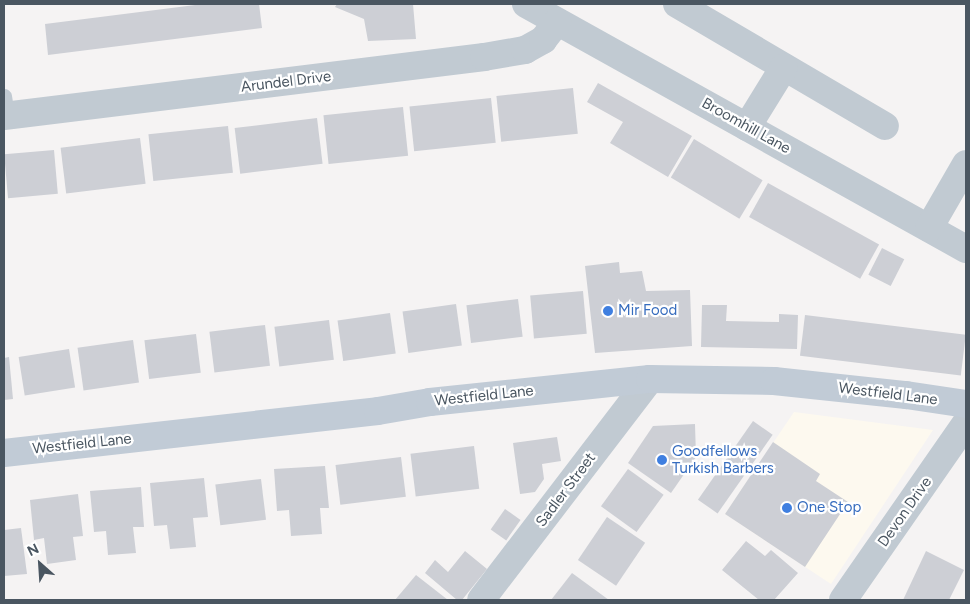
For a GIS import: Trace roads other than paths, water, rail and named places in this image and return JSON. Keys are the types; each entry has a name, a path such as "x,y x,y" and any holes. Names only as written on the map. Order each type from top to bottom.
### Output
{"street":[{"name":"Broomhill Lane","path":"526,4 966,248"},
{"path":"677,4 885,126"},
{"name":"Arundel Drive","path":"5,110 484,58 525,50 543,40 558,22"},
{"path":"747,127 784,67"},
{"path":"929,228 966,164"},
{"name":"Westfield Lane","path":"4,453 378,411 430,402 650,379 774,381 906,395 966,404"},
{"name":"Sadler Street","path":"481,600 650,379"},
{"name":"Devon Drive","path":"843,600 966,423"}],"place":[{"name":"Mir Food","path":"608,311"},
{"name":"Goodfellows Turkish Barbers","path":"662,460"},
{"name":"One Stop","path":"787,508"}]}
